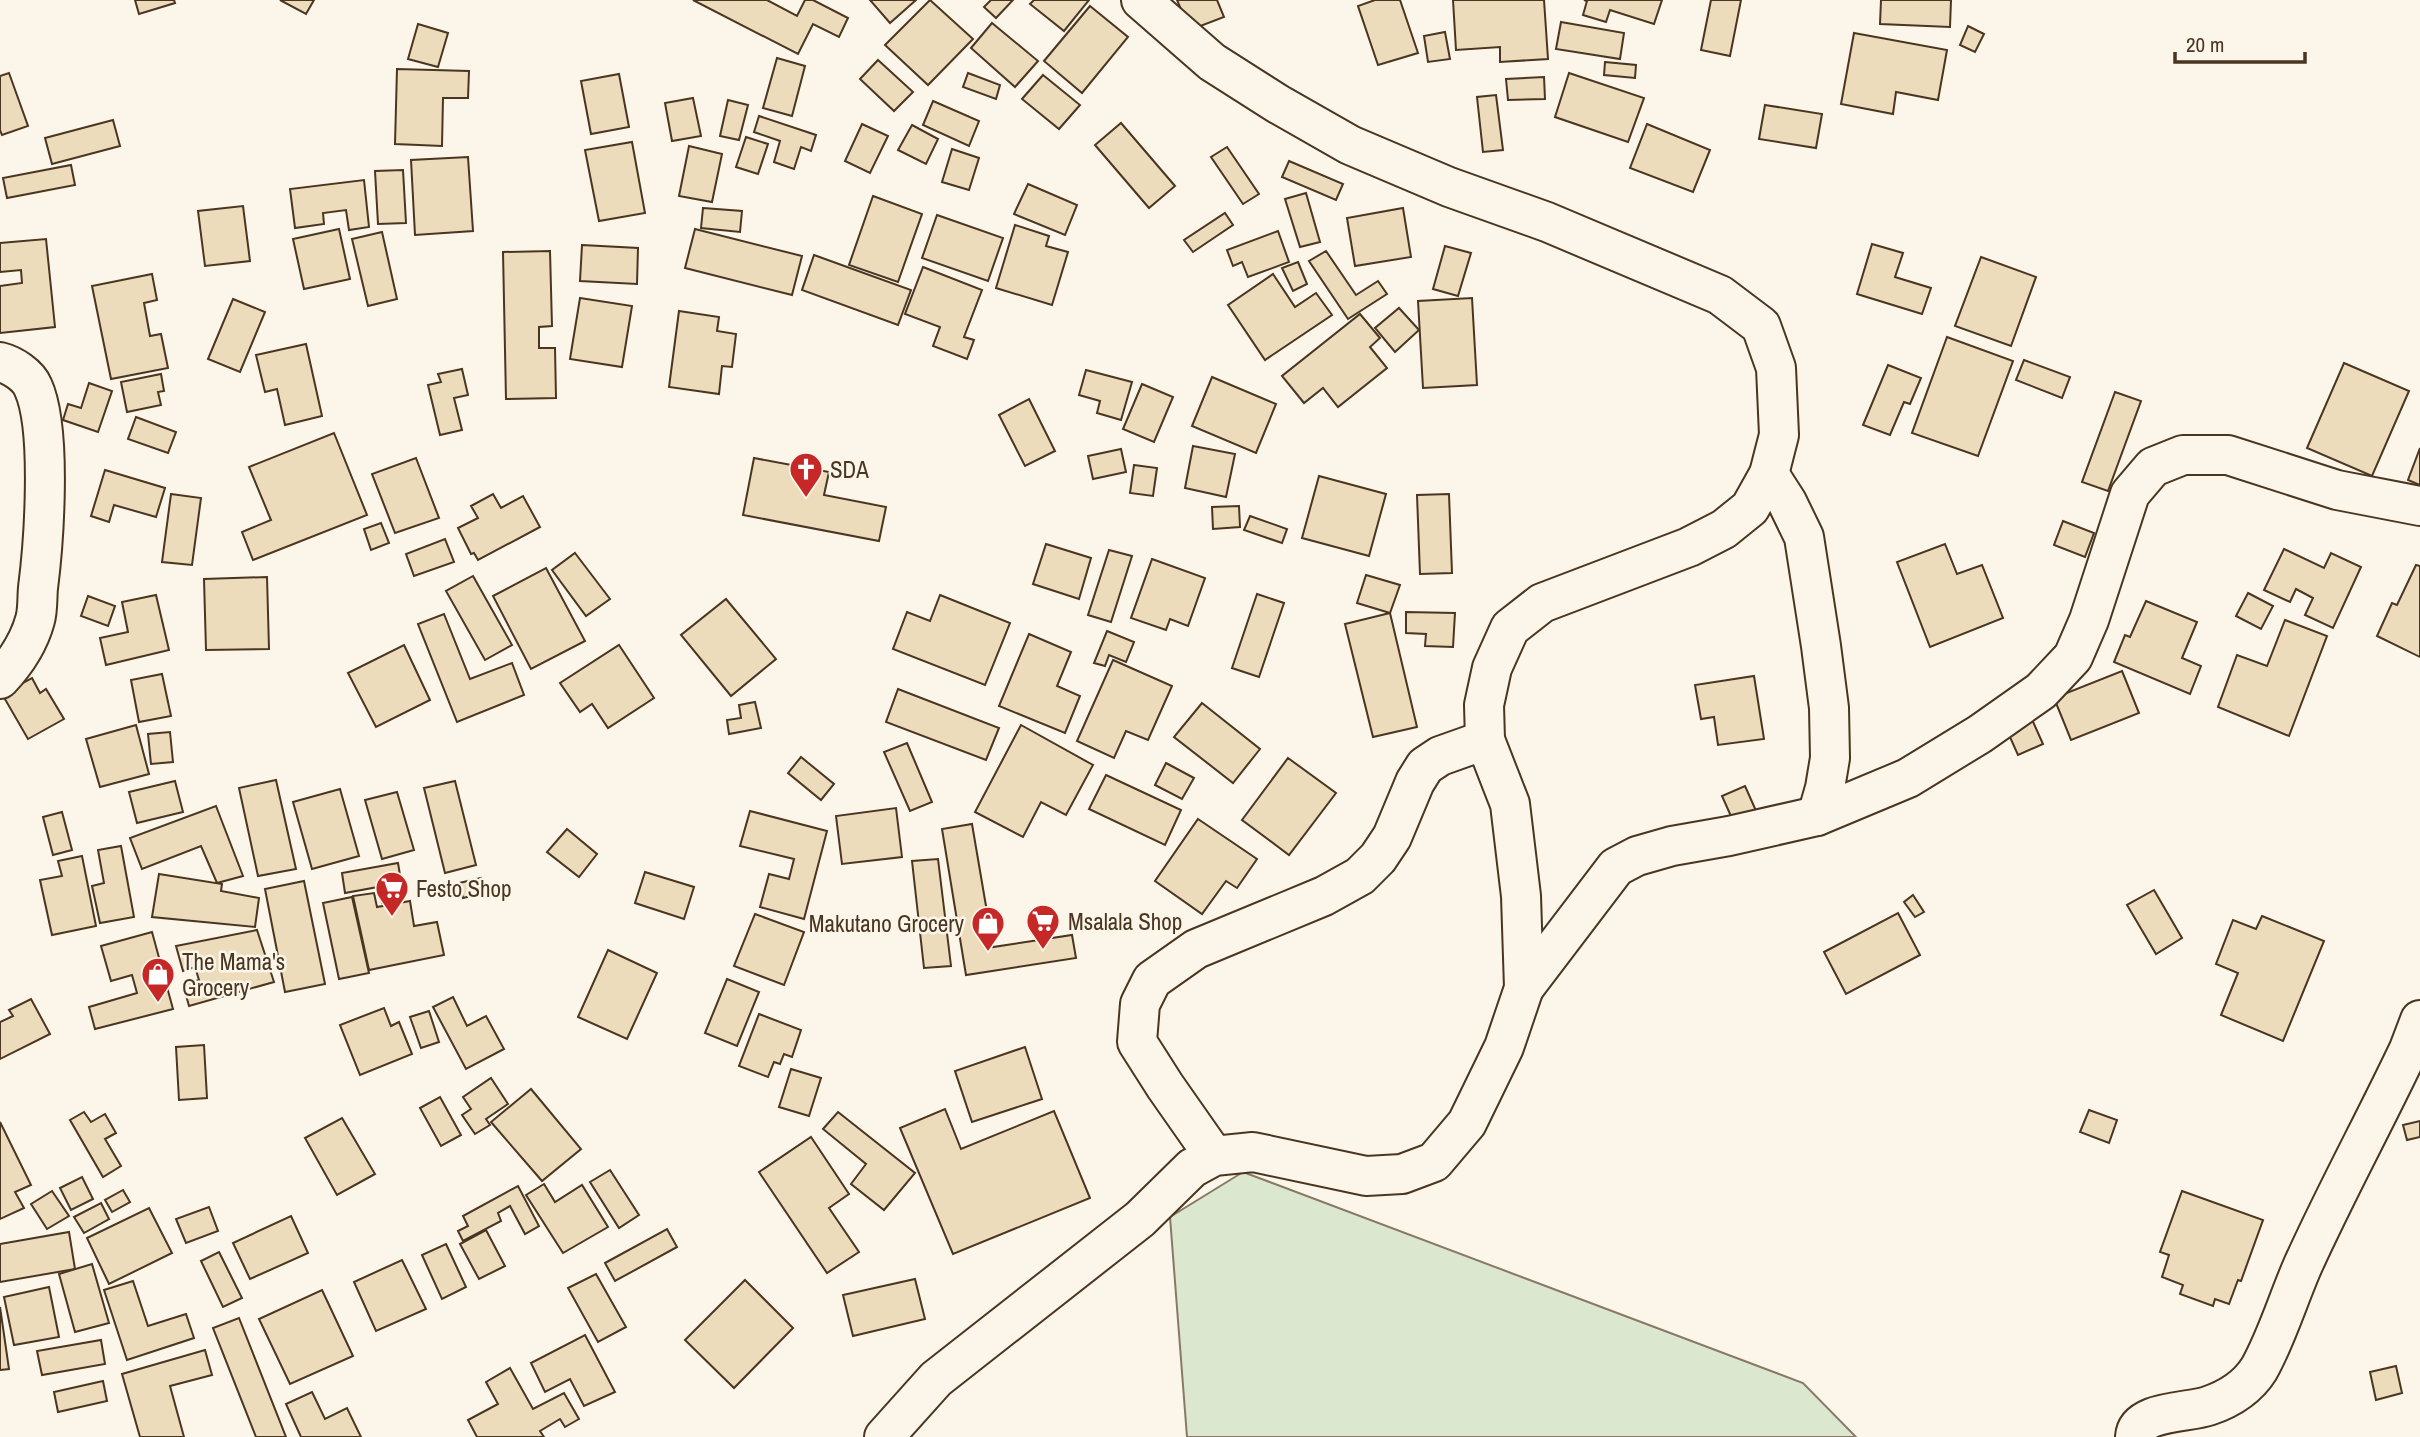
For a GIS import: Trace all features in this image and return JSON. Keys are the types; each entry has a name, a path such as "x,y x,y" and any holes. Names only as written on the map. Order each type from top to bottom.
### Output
{"street":[{"path":"1141,0 1212,62 1350,145 1449,187 1548,222 1720,295 1761,326 1776,368 1779,435 1769,474 1749,508 1724,529 1689,547 1542,603 1510,628 1492,668 1484,705 1485,740 1510,804 1521,896 1524,988"},
{"path":"0,362 11,365 33,385 42,422 44,489 35,620 14,664 0,679"},
{"path":"884,1437 936,1379 1140,1219 1192,1168 1214,1156 1253,1152 1366,1176 1402,1174 1434,1162 1467,1123 1504,1047 1524,988 1616,867 1637,856 1672,846 1817,816 1908,778 1980,734 2041,691 2073,657 2089,620 2130,494 2153,467 2183,455 2228,455 2337,489 2420,506"},
{"path":"1769,474 1787,502 1804,537 1818,623 1829,708 1830,758 1817,816"},
{"path":"1214,1156 1137,1042 1140,1004 1152,980 1196,949 1324,896 1360,876 1378,858 1392,837 1415,782 1425,766 1440,756 1485,740"},
{"path":"2136,1437 2141,1422 2161,1414 2209,1406 2246,1386 2259,1368 2303,1265 2409,1049 2420,1020"}],"green space":[{"path":"1243,1172 1803,1383 1856,1437 1187,1437 1170,1217"}],"building":[{"path":"135,0 174,0 175,3 139,14"},
{"path":"280,0 314,0 306,14"},
{"path":"693,0 767,0 797,16 805,0 813,0 848,18 839,37 813,24 798,54"},
{"path":"870,0 916,0 890,23"},
{"path":"930,0 973,39 928,85 885,45"},
{"path":"991,0 1013,0 996,18 984,7"},
{"path":"1034,0 1089,0 1064,31 1030,4"},
{"path":"1177,0 1217,0 1224,17 1190,30"},
{"path":"1375,0 1400,0 1418,53 1378,65 1358,6"},
{"path":"1453,0 1544,0 1548,59 1500,62 1500,47 1456,50"},
{"path":"1584,0 1662,0 1654,24 1610,10 1606,22 1583,15 1587,1"},
{"path":"1711,0 1741,0 1730,56 1701,50"},
{"path":"1881,0 1951,0 1950,27 1880,24"},
{"path":"1090,6 1128,37 1082,93 1044,61"},
{"path":"1561,22 1624,33 1620,59 1556,49"},
{"path":"992,23 1038,61 1015,87 971,48"},
{"path":"418,24 448,33 438,67 408,59"},
{"path":"1968,26 1984,34 1975,52 1960,45"},
{"path":"1445,32 1450,59 1428,62 1424,36"},
{"path":"1854,33 1947,50 1938,100 1896,92 1893,114 1841,104"},
{"path":"777,58 805,66 792,116 763,108"},
{"path":"878,60 913,92 894,111 860,79"},
{"path":"1605,62 1636,65 1635,78 1604,75"},
{"path":"397,69 469,71 468,98 443,98 442,146 395,144"},
{"path":"9,73 28,126 2,135 0,76"},
{"path":"968,73 1000,85 996,99 963,87"},
{"path":"1569,73 1644,98 1628,142 1555,117"},
{"path":"619,74 629,127 591,134 581,81"},
{"path":"1043,75 1080,105 1059,129 1022,99"},
{"path":"1544,77 1545,99 1508,100 1506,79"},
{"path":"1496,95 1503,150 1483,152 1477,97"},
{"path":"693,98 701,136 672,141 665,103"},
{"path":"728,100 748,105 739,140 720,136"},
{"path":"933,101 979,121 969,146 923,125"},
{"path":"1765,105 1822,114 1816,148 1759,139"},
{"path":"759,116 816,135 811,151 801,147 794,169 774,162 780,141 754,132"},
{"path":"113,120 120,146 52,164 45,138"},
{"path":"1121,123 1175,186 1149,208 1095,145"},
{"path":"862,124 888,136 870,173 845,161"},
{"path":"1647,124 1710,150 1693,192 1630,168"},
{"path":"912,125 938,139 926,164 898,150"},
{"path":"746,137 768,144 758,174 736,167"},
{"path":"632,142 645,213 599,221 585,150"},
{"path":"689,146 722,154 712,202 679,196"},
{"path":"1227,147 1259,194 1243,204 1211,157"},
{"path":"952,149 979,158 969,190 942,182"},
{"path":"468,157 473,231 415,235 411,160"},
{"path":"1289,161 1343,184 1336,200 1282,177"},
{"path":"71,165 75,185 7,198 3,178"},
{"path":"403,170 406,223 378,224 375,171"},
{"path":"364,180 369,227 349,230 346,210 323,213 324,224 295,228 290,189"},
{"path":"1028,184 1077,205 1065,235 1014,214"},
{"path":"1306,193 1320,242 1300,247 1285,199"},
{"path":"873,196 922,214 898,282 849,265"},
{"path":"243,206 250,261 205,266 198,211"},
{"path":"703,208 742,211 740,232 701,228"},
{"path":"1403,208 1411,257 1355,266 1347,218"},
{"path":"1225,213 1233,225 1193,252 1184,240"},
{"path":"937,215 1003,238 988,281 922,258"},
{"path":"1015,225 1049,236 1046,246 1068,252 1052,305 996,288"},
{"path":"339,229 350,279 304,289 293,239"},
{"path":"695,229 802,256 792,295 685,268"},
{"path":"1278,231 1289,262 1248,277 1242,262 1233,266 1227,250"},
{"path":"382,232 397,299 368,306 352,239"},
{"path":"46,239 55,327 0,333 0,286 22,283 21,270 0,272 0,243"},
{"path":"1872,244 1903,253 1895,277 1931,288 1922,314 1857,294"},
{"path":"582,245 638,248 637,284 580,281"},
{"path":"1445,246 1471,253 1458,296 1433,289"},
{"path":"550,251 552,326 539,327 539,348 555,348 556,398 506,399 503,252"},
{"path":"1326,251 1356,295 1378,281 1387,294 1348,319 1309,261"},
{"path":"814,255 911,290 898,325 802,290"},
{"path":"1981,257 2036,277 2011,346 1955,326"},
{"path":"1298,262 1307,284 1293,291 1282,268"},
{"path":"923,267 982,290 964,337 974,340 967,359 933,346 940,327 905,314"},
{"path":"152,274 157,300 144,303 150,336 161,334 168,368 111,379 92,286"},
{"path":"1273,274 1295,307 1316,293 1332,315 1265,360 1228,305"},
{"path":"580,298 632,306 622,367 570,359"},
{"path":"1472,298 1477,385 1423,388 1418,301"},
{"path":"233,299 265,312 240,372 208,359"},
{"path":"1399,308 1419,330 1395,352 1375,328"},
{"path":"679,311 719,317 717,331 736,334 732,367 722,366 719,394 669,387"},
{"path":"1360,314 1380,338 1370,347 1387,368 1338,407 1323,388 1304,403 1282,376"},
{"path":"1947,337 2013,361 1978,456 1912,433"},
{"path":"306,344 322,416 285,425 277,389 265,392 256,355"},
{"path":"2024,360 2070,377 2062,398 2016,380"},
{"path":"2344,363 2409,391 2372,476 2307,448"},
{"path":"1888,365 1921,378 1910,404 1904,402 1890,435 1863,425"},
{"path":"462,369 468,395 454,398 462,430 440,435 428,385 441,382 438,374"},
{"path":"1086,370 1132,382 1121,420 1097,413 1100,401 1079,395"},
{"path":"161,374 164,391 158,392 161,405 127,412 121,382"},
{"path":"1212,377 1276,404 1256,453 1192,426"},
{"path":"89,383 112,391 98,432 63,420 68,404 81,408"},
{"path":"1142,384 1173,397 1154,442 1123,429"},
{"path":"2115,392 2141,401 2108,491 2082,482"},
{"path":"1029,399 1055,451 1025,466 999,415"},
{"path":"136,417 176,432 168,453 128,439"},
{"path":"334,433 367,515 253,560 242,532 271,520 249,467"},
{"path":"1193,446 1235,454 1226,497 1185,488"},
{"path":"2420,448 2420,485 2408,480"},
{"path":"1121,449 1126,472 1093,479 1088,456"},
{"path":"416,458 439,518 395,533 372,474"},
{"path":"754,458 829,472 824,495 886,507 879,541 743,515"},
{"path":"1134,465 1157,468 1153,496 1130,493"},
{"path":"105,470 165,488 156,517 114,505 109,522 91,516"},
{"path":"1319,476 1386,494 1369,556 1302,538"},
{"path":"171,494 201,498 192,565 162,562"},
{"path":"493,494 501,508 523,496 540,527 478,560 474,553 471,554 458,528 478,518 471,506"},
{"path":"1449,494 1452,573 1420,574 1417,495"},
{"path":"1239,506 1240,527 1213,529 1212,507"},
{"path":"1250,516 1287,529 1282,543 1244,530"},
{"path":"2063,521 2094,533 2085,557 2054,545"},
{"path":"381,523 389,543 371,550 364,529"},
{"path":"445,539 454,562 414,576 406,554"},
{"path":"1046,544 1091,558 1079,599 1033,584"},
{"path":"1945,544 1957,574 1982,565 2003,618 1930,647 1897,562"},
{"path":"2284,549 2324,568 2331,553 2361,567 2333,628 2305,615 2313,598 2296,589 2290,602 2264,590"},
{"path":"1109,550 1132,556 1111,622 1088,615"},
{"path":"575,553 610,599 586,616 552,570"},
{"path":"1152,559 1205,578 1188,626 1170,619 1166,630 1131,618"},
{"path":"2416,565 2420,566 2420,657 2377,636 2392,603 2397,605"},
{"path":"546,568 585,641 531,669 493,596"},
{"path":"1366,575 1400,585 1390,613 1357,603"},
{"path":"473,576 512,645 485,660 446,591"},
{"path":"267,577 269,649 206,650 204,579"},
{"path":"2248,593 2273,606 2261,629 2236,616"},
{"path":"1257,594 1284,603 1259,677 1232,668"},
{"path":"156,595 169,650 106,665 100,638 128,632 122,602"},
{"path":"940,595 1010,623 985,685 893,649 907,612 930,621"},
{"path":"88,596 115,606 108,626 81,616"},
{"path":"726,599 776,659 731,696 681,635"},
{"path":"2146,601 2197,622 2182,658 2201,666 2190,694 2114,662 2125,635 2130,637"},
{"path":"1406,612 1455,613 1453,647 1425,646 1426,634 1406,633"},
{"path":"1390,613 1417,727 1373,737 1345,624"},
{"path":"444,614 470,679 512,663 524,695 457,722 418,624"},
{"path":"2285,620 2327,636 2289,736 2218,707 2237,655 2267,666"},
{"path":"1107,631 1134,642 1126,662 1109,655 1105,666 1094,663"},
{"path":"1029,634 1071,652 1057,686 1080,696 1065,733 999,706"},
{"path":"404,645 430,700 376,727 348,673"},
{"path":"619,645 654,698 608,728 592,704 580,712 560,683"},
{"path":"1113,660 1172,686 1148,740 1126,731 1114,758 1077,741"},
{"path":"2122,671 2139,713 2071,740 2054,698"},
{"path":"162,674 171,716 139,722 131,680"},
{"path":"1754,676 1764,739 1718,745 1714,717 1701,719 1695,685"},
{"path":"32,678 40,693 46,689 64,719 28,739 2,694"},
{"path":"898,689 999,728 986,760 886,722"},
{"path":"755,702 761,728 729,734 727,720 741,718 739,705"},
{"path":"1202,703 1260,749 1233,783 1174,737"},
{"path":"2030,715 2043,744 2018,755 2005,726"},
{"path":"136,725 149,774 100,787 86,739"},
{"path":"1021,725 1093,765 1066,815 1041,802 1023,837 975,812"},
{"path":"170,732 173,762 151,764 148,734"},
{"path":"907,743 932,802 910,811 884,752"},
{"path":"801,757 834,784 821,800 788,773"},
{"path":"1288,758 1336,793 1289,855 1242,820"},
{"path":"1166,763 1194,778 1182,799 1155,785"},
{"path":"1106,775 1181,810 1165,845 1089,809"},
{"path":"276,780 296,869 258,876 239,788"},
{"path":"175,781 183,812 137,823 129,792"},
{"path":"455,781 476,865 445,873 424,788"},
{"path":"1745,786 1757,813 1734,823 1722,796"},
{"path":"340,789 359,856 312,869 293,802"},
{"path":"397,792 414,850 382,859 365,800"},
{"path":"216,806 243,876 217,883 201,846 142,869 130,838"},
{"path":"896,808 902,857 842,864 836,816"},
{"path":"750,811 827,831 804,919 760,907 769,874 789,879 794,859 740,846"},
{"path":"62,812 72,850 53,855 43,817"},
{"path":"1198,819 1257,859 1237,888 1226,881 1202,914 1155,881"},
{"path":"972,824 993,947 1072,935 1076,958 966,975 942,829"},
{"path":"567,829 597,854 579,877 547,852"},
{"path":"121,846 134,917 100,923 92,886 104,883 98,850"},
{"path":"82,856 96,926 52,935 40,880 62,876 58,861"},
{"path":"938,859 951,966 924,968 912,861"},
{"path":"398,863 404,899 382,903 378,887 345,893 342,873"},
{"path":"645,872 694,887 684,919 635,903"},
{"path":"159,874 222,884 221,891 259,898 255,927 152,917"},
{"path":"481,878 484,893 463,898 459,883"},
{"path":"304,881 325,984 285,992 265,889"},
{"path":"2154,890 2182,938 2156,954 2127,905"},
{"path":"374,893 377,907 410,901 414,926 437,922 444,955 369,970 353,896"},
{"path":"1913,895 1924,912 1915,917 1904,902"},
{"path":"352,897 369,973 339,979 323,903"},
{"path":"1898,913 1920,955 1846,994 1824,952"},
{"path":"755,914 804,932 784,985 734,966"},
{"path":"2262,916 2324,941 2283,1041 2221,1015 2238,973 2216,964 2233,920 2256,929"},
{"path":"257,930 274,982 189,1006 183,984 199,980 195,967 183,971 176,946"},
{"path":"152,932 173,1009 95,1029 89,1007 137,993 132,975 111,981 101,946"},
{"path":"608,950 657,973 627,1039 578,1017"},
{"path":"727,979 759,992 737,1046 705,1033"},
{"path":"453,997 467,1026 486,1016 504,1049 466,1069 433,1007"},
{"path":"31,999 50,1034 0,1059 0,1022 13,1016 9,1010"},
{"path":"384,1008 391,1026 399,1022 412,1054 360,1075 340,1025"},
{"path":"429,1011 439,1042 421,1048 410,1017"},
{"path":"759,1014 801,1030 792,1057 784,1054 780,1064 774,1062 768,1077 739,1066"},
{"path":"204,1045 207,1098 179,1100 176,1047"},
{"path":"1025,1047 1042,1099 972,1122 955,1071"},
{"path":"791,1069 821,1078 809,1116 779,1107"},
{"path":"491,1078 508,1104 486,1119 490,1125 475,1134 462,1115 471,1109 463,1097"},
{"path":"531,1089 581,1149 542,1181 491,1122"},
{"path":"440,1097 461,1135 441,1146 420,1108"},
{"path":"945,1109 961,1149 1054,1111 1090,1198 953,1254 900,1128"},
{"path":"2089,1110 2117,1120 2109,1143 2080,1132"},
{"path":"84,1112 91,1122 105,1114 116,1133 105,1139 121,1166 103,1177 70,1120"},
{"path":"838,1112 915,1173 884,1210 851,1184 866,1164 823,1129"},
{"path":"342,1118 375,1174 337,1195 305,1138"},
{"path":"2420,1121 2420,1137 2407,1140 2403,1125"},
{"path":"0,1122 31,1185 15,1192 24,1208 0,1219"},
{"path":"811,1137 849,1194 829,1208 859,1252 827,1273 759,1172"},
{"path":"610,1170 639,1215 619,1228 590,1182"},
{"path":"82,1177 93,1199 71,1210 60,1188"},
{"path":"544,1184 555,1202 582,1185 608,1227 563,1253 526,1195"},
{"path":"518,1186 539,1226 525,1234 510,1206 498,1213 501,1221 463,1241 458,1231 468,1226 463,1216"},
{"path":"123,1190 130,1202 112,1212 105,1200"},
{"path":"52,1191 69,1216 47,1229 31,1204"},
{"path":"2182,1191 2263,1220 2241,1281 2238,1280 2229,1304 2215,1299 2213,1306 2180,1294 2183,1285 2162,1277 2169,1255 2160,1252"},
{"path":"101,1203 109,1219 84,1233 74,1217"},
{"path":"209,1207 218,1231 186,1243 176,1219"},
{"path":"149,1208 172,1253 109,1284 87,1238"},
{"path":"291,1216 308,1253 250,1279 233,1243"},
{"path":"667,1229 677,1247 615,1281 605,1263"},
{"path":"486,1230 505,1266 479,1279 460,1244"},
{"path":"69,1232 75,1269 0,1282 0,1244"},
{"path":"446,1244 466,1287 442,1299 422,1255"},
{"path":"219,1252 242,1298 223,1307 201,1261"},
{"path":"402,1260 426,1309 376,1331 354,1282"},
{"path":"92,1264 109,1323 75,1332 59,1274"},
{"path":"596,1274 626,1327 598,1342 568,1288"},
{"path":"915,1279 925,1319 853,1336 843,1295"},
{"path":"745,1280 793,1328 734,1388 685,1340"},
{"path":"133,1281 148,1326 186,1314 194,1338 127,1360 104,1290"},
{"path":"49,1287 59,1337 14,1345 4,1297"},
{"path":"322,1290 353,1356 290,1384 259,1319"},
{"path":"0,1307 9,1369 0,1370"},
{"path":"239,1318 286,1437 256,1437 213,1328"},
{"path":"585,1335 615,1392 584,1406 570,1379 545,1392 531,1363"},
{"path":"101,1340 105,1364 42,1375 37,1351"},
{"path":"205,1350 212,1375 170,1386 184,1437 140,1437 122,1374"},
{"path":"2396,1366 2402,1393 2376,1400 2370,1372"},
{"path":"510,1368 533,1409 564,1393 579,1419 565,1427 560,1419 540,1431 544,1437 477,1437 468,1420 498,1404 486,1382"},
{"path":"103,1381 107,1401 58,1412 54,1392"},
{"path":"312,1392 325,1419 347,1408 361,1437 301,1437 286,1404"}],"place":[{"name":"SDA","path":"806,499"},
{"name":"Festo Shop","path":"392,918"},
{"name":"Msalala Shop","path":"1043,951"},
{"name":"Makutano Grocery","path":"988,953"},
{"name":"The Mama's Grocery","path":"158,1004"}]}
